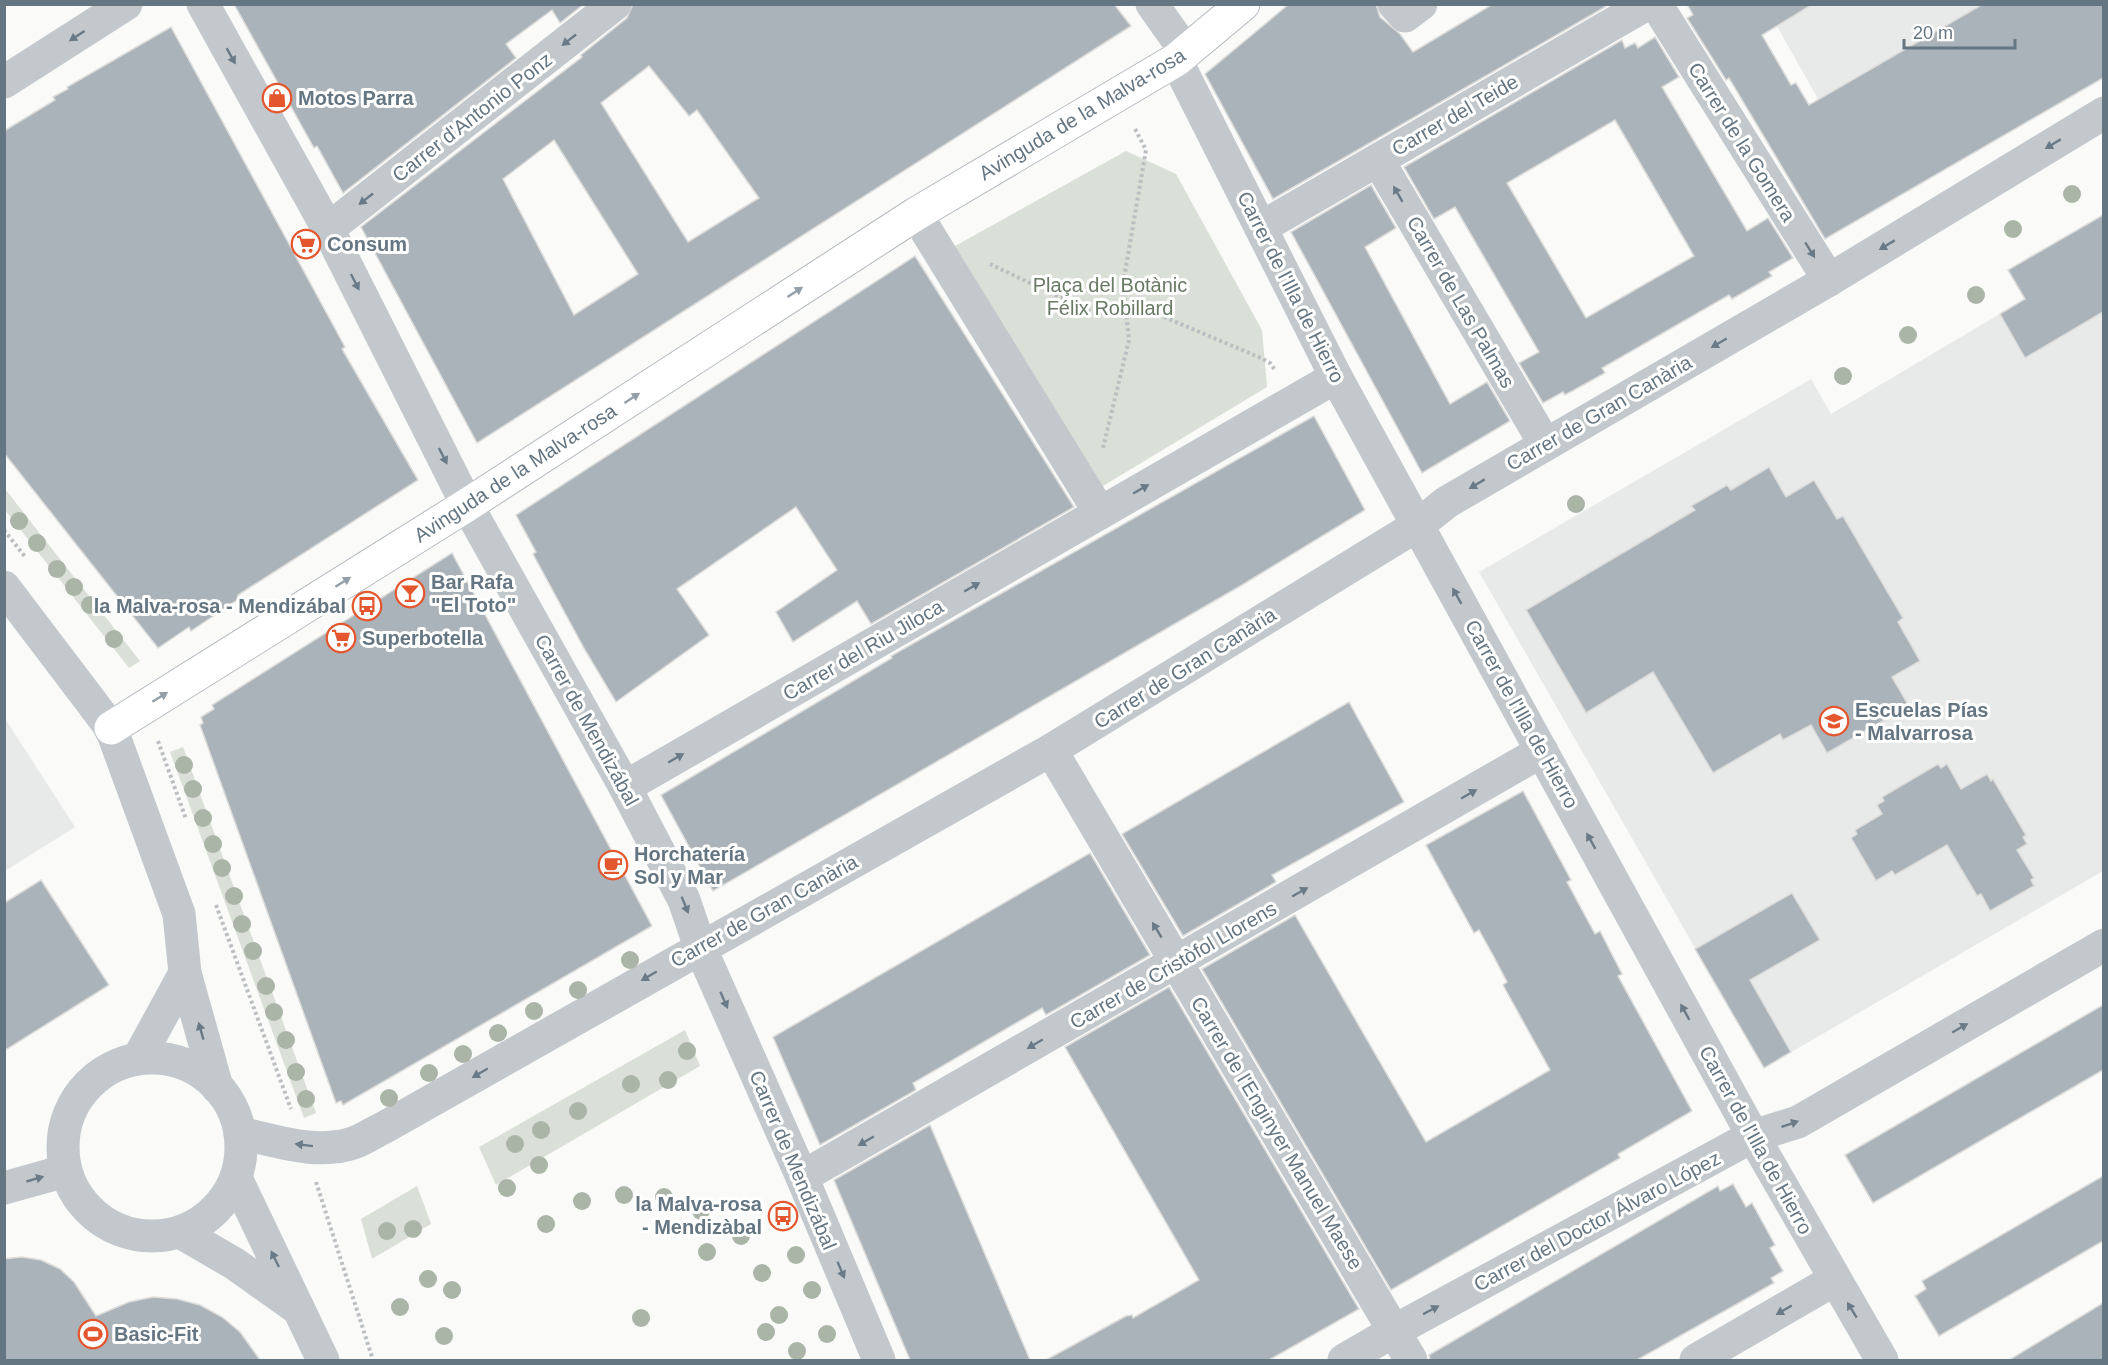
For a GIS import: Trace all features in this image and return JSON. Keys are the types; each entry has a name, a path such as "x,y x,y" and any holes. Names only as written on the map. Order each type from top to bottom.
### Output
{"street":[{"path":"4,82 126,4"},
{"name":"Carrer de Mendizábal","path":"203,4 328,229 467,504 625,787 684,900 700,947 802,1177 879,1360"},
{"name":"Carrer d'Antonio Ponz","path":"328,229 615,4"},
{"name":"Carrer de l'Illa de Hierro","path":"1152,4 1181,56 1336,377 1753,1136 1882,1360"},
{"name":"Avinguda de la Malva-rosa","path":"111,728 467,504 916,214 1181,56 1243,4"},
{"path":"1394,4 1405,16 1421,4"},
{"name":"Carrer del Teide","path":"1262,226 1647,4"},
{"name":"Carrer de la Gomera","path":"1656,4 1828,280"},
{"name":"Carrer de Gran Canària","path":"240,1133 305,1146 329,1147 355,1142 1051,750 1418,525 1447,502 1828,280 2103,113"},
{"name":"Carrer de Las Palmas","path":"1378,160 1545,444"},
{"path":"916,214 1096,506"},
{"name":"Carrer del Riu Jiloca","path":"625,787 1096,506 1336,377"},
{"path":"4,587 111,728 179,915 185,973 217,1087"},
{"name":"Carrer de l'Enginyer Manuel Maese","path":"1051,750 1411,1360"},
{"name":"Carrer de Cristòfol Llorens","path":"802,1177 1542,751"},
{"name":"Carrer del Doctor Álvaro López","path":"1344,1360 1753,1136 1798,1122 2103,945"},
{"path":"138,1059 185,973"},
{"path":"138,1059 167,1059 195,1069 217,1087 232,1109 240,1133 241,1156 236,1178 223,1201 204,1220 180,1232 152,1237 123,1232 97,1218 77,1197 65,1171 62,1142 68,1113 79,1096 85,1088 109,1069 138,1059"},
{"path":"4,1188 65,1171"},
{"path":"236,1178 323,1360"},
{"path":"180,1232 235,1264 301,1311"},
{"path":"1696,1360 1834,1280"}],"path":[{"path":"1096,506 1129,340 1123,284 1146,150 1134,127"},
{"path":"936,245 982,260 1094,313 1152,312 1261,358 1270,363 1278,377"}],"shaded area":[{"path":"1765,5 2084,5 1844,145"},
{"name":"Escuelas Pías - Malvarrosa","path":"2103,215 2103,871 1764,1068 1479,572 1811,379 1831,414 2025,299 2008,270"},
{"path":"4,717 75,827 5,871 4,871"}],"green space":[{"name":"Plaça del Botànic Félix Robillard","path":"1126,151 1176,174 1262,330 1267,387 1093,492 946,251"},
{"path":"4,489 140,661 129,668 5,510"},
{"path":"183,747 316,1113 304,1118 170,752"},
{"path":"685,1030 700,1066 496,1185 479,1147"},
{"path":"417,1186 431,1224 372,1259 361,1219"}],"building":[{"path":"234,4 584,4 560,23 552,10 506,44 516,58 343,193 317,146 314,148"},
{"path":"633,4 1114,4 1131,26 477,443 361,227 582,57 581,55 627,18","holes":["649,66 689,116 697,110 759,198 688,242 601,103","554,140 638,274 574,315 503,179"]},
{"path":"1289,4 1376,4 1380,17 1400,34 1413,52 1493,4 1603,4 1605,7 1273,199 1205,74"},
{"path":"1687,4 1813,4 1762,35 1791,85 1796,83 1809,105 1983,4 2103,4 2103,78 1825,239 1729,78 1726,80 1687,18 1693,15"},
{"path":"171,27 345,347 342,349 418,480 238,595 240,598 191,631 189,627 158,648 4,453 4,131 55,100 53,97 68,89 67,87"},
{"path":"1655,37 1679,77 1662,87 1747,231 1768,218 1793,258 1769,272 1772,276 1732,299 1729,295 1602,368 1605,373 1565,395 1563,392 1543,403 1519,363 1539,352 1455,207 1434,219 1404,167 1622,40 1625,48 1635,43 1638,48","holes":["1615,120 1694,256 1586,318 1507,183"]},
{"path":"1371,185 1396,228 1365,247 1450,404 1487,382 1510,421 1422,473 1291,232"},
{"path":"2103,215 2103,312 2025,358 2000,314 2025,299 2008,270"},
{"path":"915,256 1074,507 871,624 857,601 793,642 776,612 837,570 796,507 677,589 709,635 616,702 533,554 536,552 516,515"},
{"path":"1314,416 1365,510 1242,585 713,891 661,795 892,658 891,656"},
{"path":"1769,467 1786,497 1814,480 1837,519 1843,516 1903,618 1898,622 1920,661 1892,677 1909,706 1827,753 1811,725 1783,740 1780,734 1713,773 1653,672 1586,713 1526,610 1695,510 1691,506 1727,485 1731,490"},
{"path":"452,553 652,926 343,1105 341,1101 336,1103 200,725 203,723 201,717 214,709 212,705"},
{"path":"1349,702 1404,802 1272,875 1276,882 1183,936 1122,834"},
{"path":"1938,764 1941,768 1947,764 1961,789 1987,774 1991,781 1993,779 2026,835 2023,837 2027,844 2017,850 2034,878 2031,880 2034,886 1990,911 1981,894 1977,896 1947,845 1895,875 1892,871 1876,881 1851,838 1857,834 1855,830 1882,814 1877,805 1884,801 1882,797"},
{"path":"1523,791 1571,880 1567,882 1595,934 1600,931 1622,974 1618,976 1692,1111 1618,1154 1620,1158 1391,1290 1202,969 1295,915 1426,1142 1550,1070 1503,985 1507,982 1494,957 1479,930 1474,933 1426,845"},
{"path":"1090,853 1150,955 1046,1015 1042,1008 913,1083 916,1090 820,1145 773,1037"},
{"path":"41,880 109,985 4,1051 4,903"},
{"path":"1792,893 1820,940 1750,980 1791,1052 1764,1068 1695,949"},
{"path":"1169,987 1359,1309 1269,1360 1046,1360 1126,1316 1132,1315 1133,1318 1199,1280 1065,1047"},
{"path":"2103,1005 2103,1070 1873,1203 1845,1155"},
{"path":"930,1125 1030,1360 910,1360 834,1180"},
{"path":"2103,1176 2103,1241 1939,1336 1915,1296 1926,1289 1922,1281"},
{"path":"1733,1184 1746,1207 1752,1203 1775,1245 1770,1248 1783,1271 1771,1278 1774,1283 1637,1360 1430,1360 1429,1355 1718,1186 1720,1191"},
{"path":"22,1257 41,1260 60,1269 74,1282 96,1316 129,1302 153,1297 177,1299 200,1305 222,1317 240,1332 260,1360 4,1360 4,1259"},
{"path":"2103,1303 2103,1360 2009,1360"}],"place":[{"name":"Motos Parra","path":"277,98"},
{"name":"Consum","path":"306,244"},
{"name":"Bar Rafa \"El Toto\"","path":"410,593"},
{"name":"la Malva-rosa - Mendizábal","path":"367,606"},
{"name":"Superbotella","path":"341,638"},
{"name":"Escuelas Pías - Malvarrosa","path":"1834,721"},
{"name":"Horchatería Sol y Mar","path":"613,865"},
{"name":"la Malva-rosa - Mendizàbal","path":"783,1216"},
{"name":"Basic-Fit","path":"93,1334"}]}
